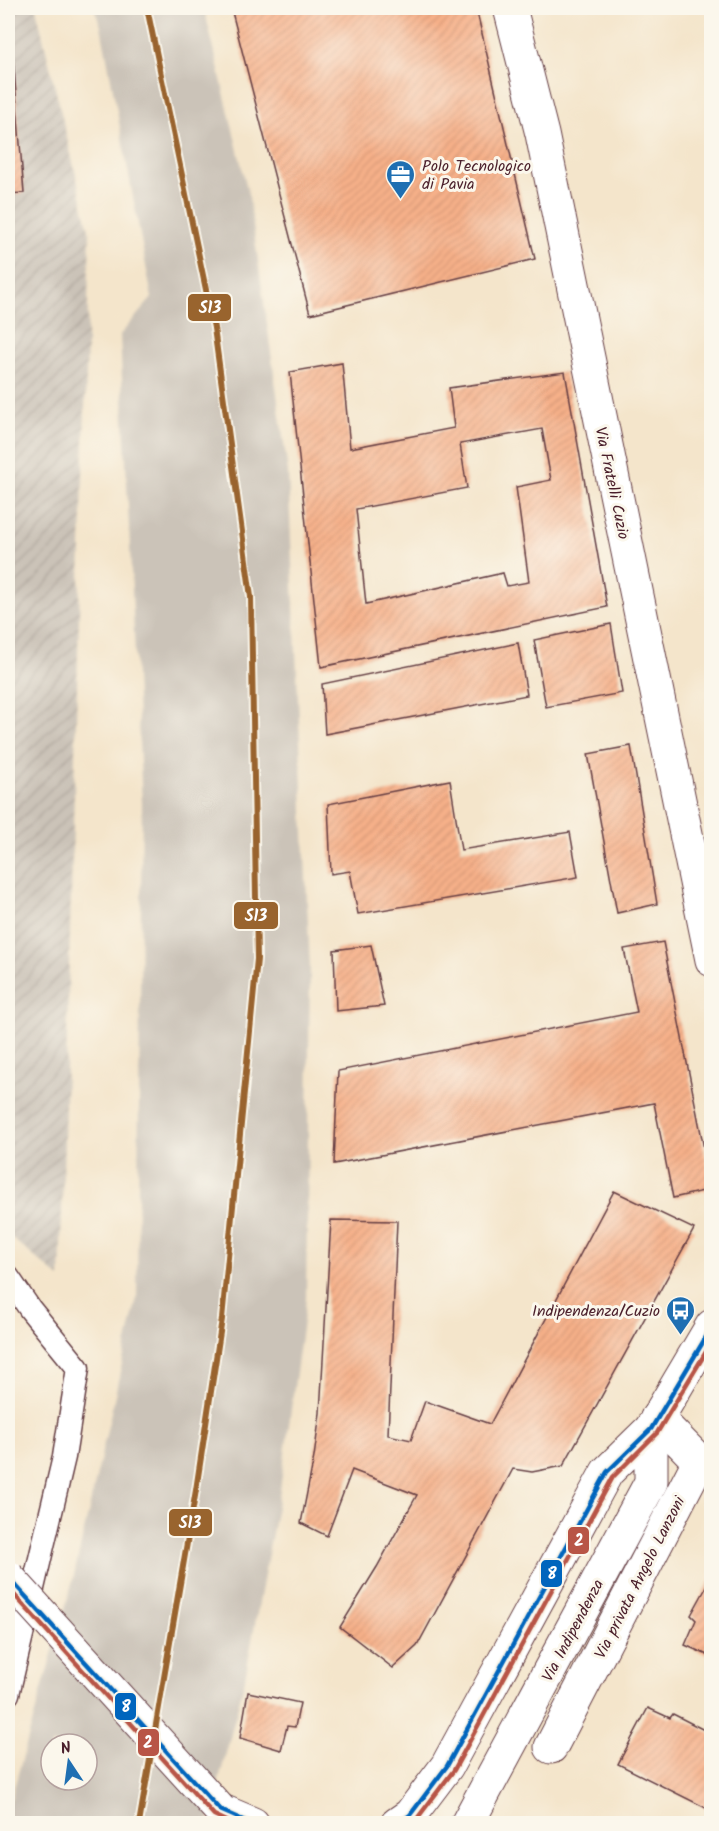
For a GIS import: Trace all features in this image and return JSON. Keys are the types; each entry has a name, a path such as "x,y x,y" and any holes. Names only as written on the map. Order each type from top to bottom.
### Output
{"street":[{"name":"Via Fratelli Cuzio","path":"510,8 542,134 711,960"},
{"path":"398,1824 410,1815 447,1766 607,1472 654,1424 711,1326"},
{"name":"Via privata Angelo Lanzoni","path":"551,1747 699,1461 654,1424"},
{"name":"Via Indipendenza","path":"467,1824 651,1482 654,1424"},
{"path":"8,1577 220,1810 253,1824"}],"lane":[{"path":"8,1277 30,1309 78,1368 64,1457 8,1694"}],"shaded area":[{"path":"8,8 36,8 90,234 60,1278 8,1235"},
{"path":"94,8 204,8 249,197 288,472 310,968 306,1299 280,1490 244,1683 208,1823 8,1823 8,1809 73,1580 137,1298 142,803 120,335 152,298 101,26"}],"building":[{"path":"8,8 24,193 8,194"},
{"name":"Polo Tecnologico di Pavia","path":"231,8 476,8 535,259 310,314"},
{"path":"342,363 350,448 454,428 449,388 565,372 607,607 321,667 290,372","holes":["542,429 551,480 516,487 529,582 507,586 503,573 366,604 356,509 467,488 460,444"]},
{"path":"9,570 12,603 8,603"},
{"path":"611,624 622,693 546,707 534,640"},
{"path":"518,643 527,695 325,734 322,684"},
{"path":"631,746 657,904 617,913 588,754"},
{"path":"450,780 461,850 570,832 578,877 358,914 350,871 331,874 328,804"},
{"path":"663,942 712,1189 673,1198 654,1103 334,1164 338,1071 637,1012 624,949"},
{"path":"371,945 384,1006 336,1011 334,950"},
{"path":"614,1191 694,1229 563,1466 532,1472 513,1469 417,1646 393,1668 340,1627 417,1495 352,1470 327,1536 301,1523 320,1413 331,1220 397,1221 388,1435 411,1440 425,1401 490,1424"},
{"path":"712,1577 712,1657 685,1645 696,1620 691,1615"},
{"path":"248,1692 300,1703 295,1727 287,1726 281,1750 240,1738"},
{"path":"648,1708 670,1718 673,1714 712,1734 712,1811 618,1764"}],"transit line":[{"name":"S13","path":"139,1824 196,1490 222,1319 257,959 251,597 214,328 147,8"},
{"name":"8","path":"398,1824 410,1815 447,1766 607,1472 651,1429 712,1327"},
{"name":"2","path":"411,1824 454,1770 613,1477 657,1433 712,1342"},
{"name":"8","path":"8,1577 220,1810 252,1824"},
{"name":"2","path":"8,1588 214,1815 233,1824"}],"place":[{"name":"Polo Tecnologico di Pavia","path":"401,200"},
{"name":"Indipendenza/Cuzio","path":"681,1336"}]}
